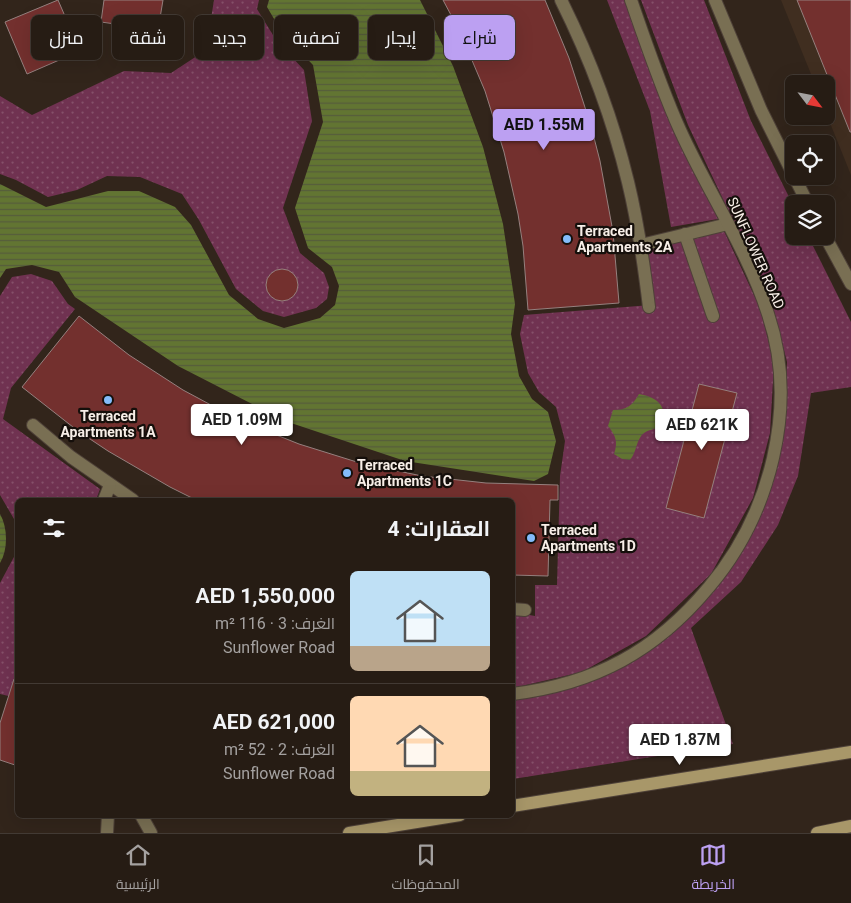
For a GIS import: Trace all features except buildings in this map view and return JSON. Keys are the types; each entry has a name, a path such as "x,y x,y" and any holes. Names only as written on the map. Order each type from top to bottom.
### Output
{"street":[{"path":"561,0 589,60 610,120 628,182 641,245 649,306"},
{"name":"SUNFLOWER ROAD","path":"515,694 562,686 592,676 620,663 646,647 686,612 717,578 744,536 755,512 772,463 777,437 780,390 778,352 769,315 755,280 680,130 630,0"},
{"path":"715,0 761,110 804,195"},
{"path":"641,245 728,224"},
{"path":"684,234 713,316"},
{"path":"830,245 851,284"},
{"path":"33,426 125,498"},
{"path":"105,498 110,485"},
{"path":"515,806 851,752"},
{"path":"107,833 108,818"},
{"path":"142,818 151,833"},
{"path":"348,833 441,818"},
{"path":"817,833 851,826"}],"shaded area":[{"path":"214,0 259,0 257,9 261,15 212,15"},
{"path":"269,0 420,0 428,15 368,15 368,60 434,60 434,28 444,48 444,60 450,60 453,66 483,147 503,224 515,304 511,334 519,376 532,399 548,412 556,441 548,474 534,481 405,461 285,421 178,366 75,297 59,272 32,265 6,269 0,278 0,184 46,207 108,191 139,191 175,207 191,225 229,295 258,319 284,328 320,318 335,305 339,286 332,267 308,248 295,208 323,122 313,65 308,60 358,60 358,15 274,15 274,19 267,7"},
{"path":"607,0 628,0 677,130 718,219 671,227 650,111"},
{"path":"641,0 704,0 751,121 788,195 785,195 785,245 812,245 851,322 851,387 811,393 798,476 778,525 741,582 691,628 733,744 515,779 515,701 587,683 653,646 721,581 783,434 787,362 772,303 688,125"},
{"path":"781,0 851,0 851,175 831,125 835,125 835,75 811,75"},
{"path":"264,20 274,37 274,60 295,60 304,70 312,121 283,208 300,253 324,273 329,287 327,299 316,308 284,317 263,311 236,289 199,220 182,194 140,177 107,176 77,190 48,197 16,180 0,174 0,96 32,115 124,71 171,73 194,58 194,60 264,60"},
{"path":"724,231 760,308 774,363 770,433 753,498 711,574 646,636 582,672 515,688 515,612 535,616 535,585 557,585 560,476 565,441 556,407 539,392 528,373 520,334 524,315 651,305 647,243"},
{"path":"31,274 52,281 68,304 75,309 11,388 3,419 100,489 97,498 15,498 15,555 14,519 0,495 0,296 12,277"},
{"path":"639,394 652,398 660,404 664,414 663,420 660,427 647,431 641,436 630,460 622,459 614,454 616,439 608,426 613,410 629,406"},
{"path":"0,514 6,532 6,545 0,563"},
{"path":"15,555 15,698 0,694 0,583"}],"place":[{"name":"Terraced Apartments 2A","path":"567,239"},
{"name":"Terraced Apartments 1A","path":"108,400"},
{"name":"Terraced Apartments 1C","path":"347,473"},
{"name":"Terraced Apartments 1D","path":"531,538"}]}
